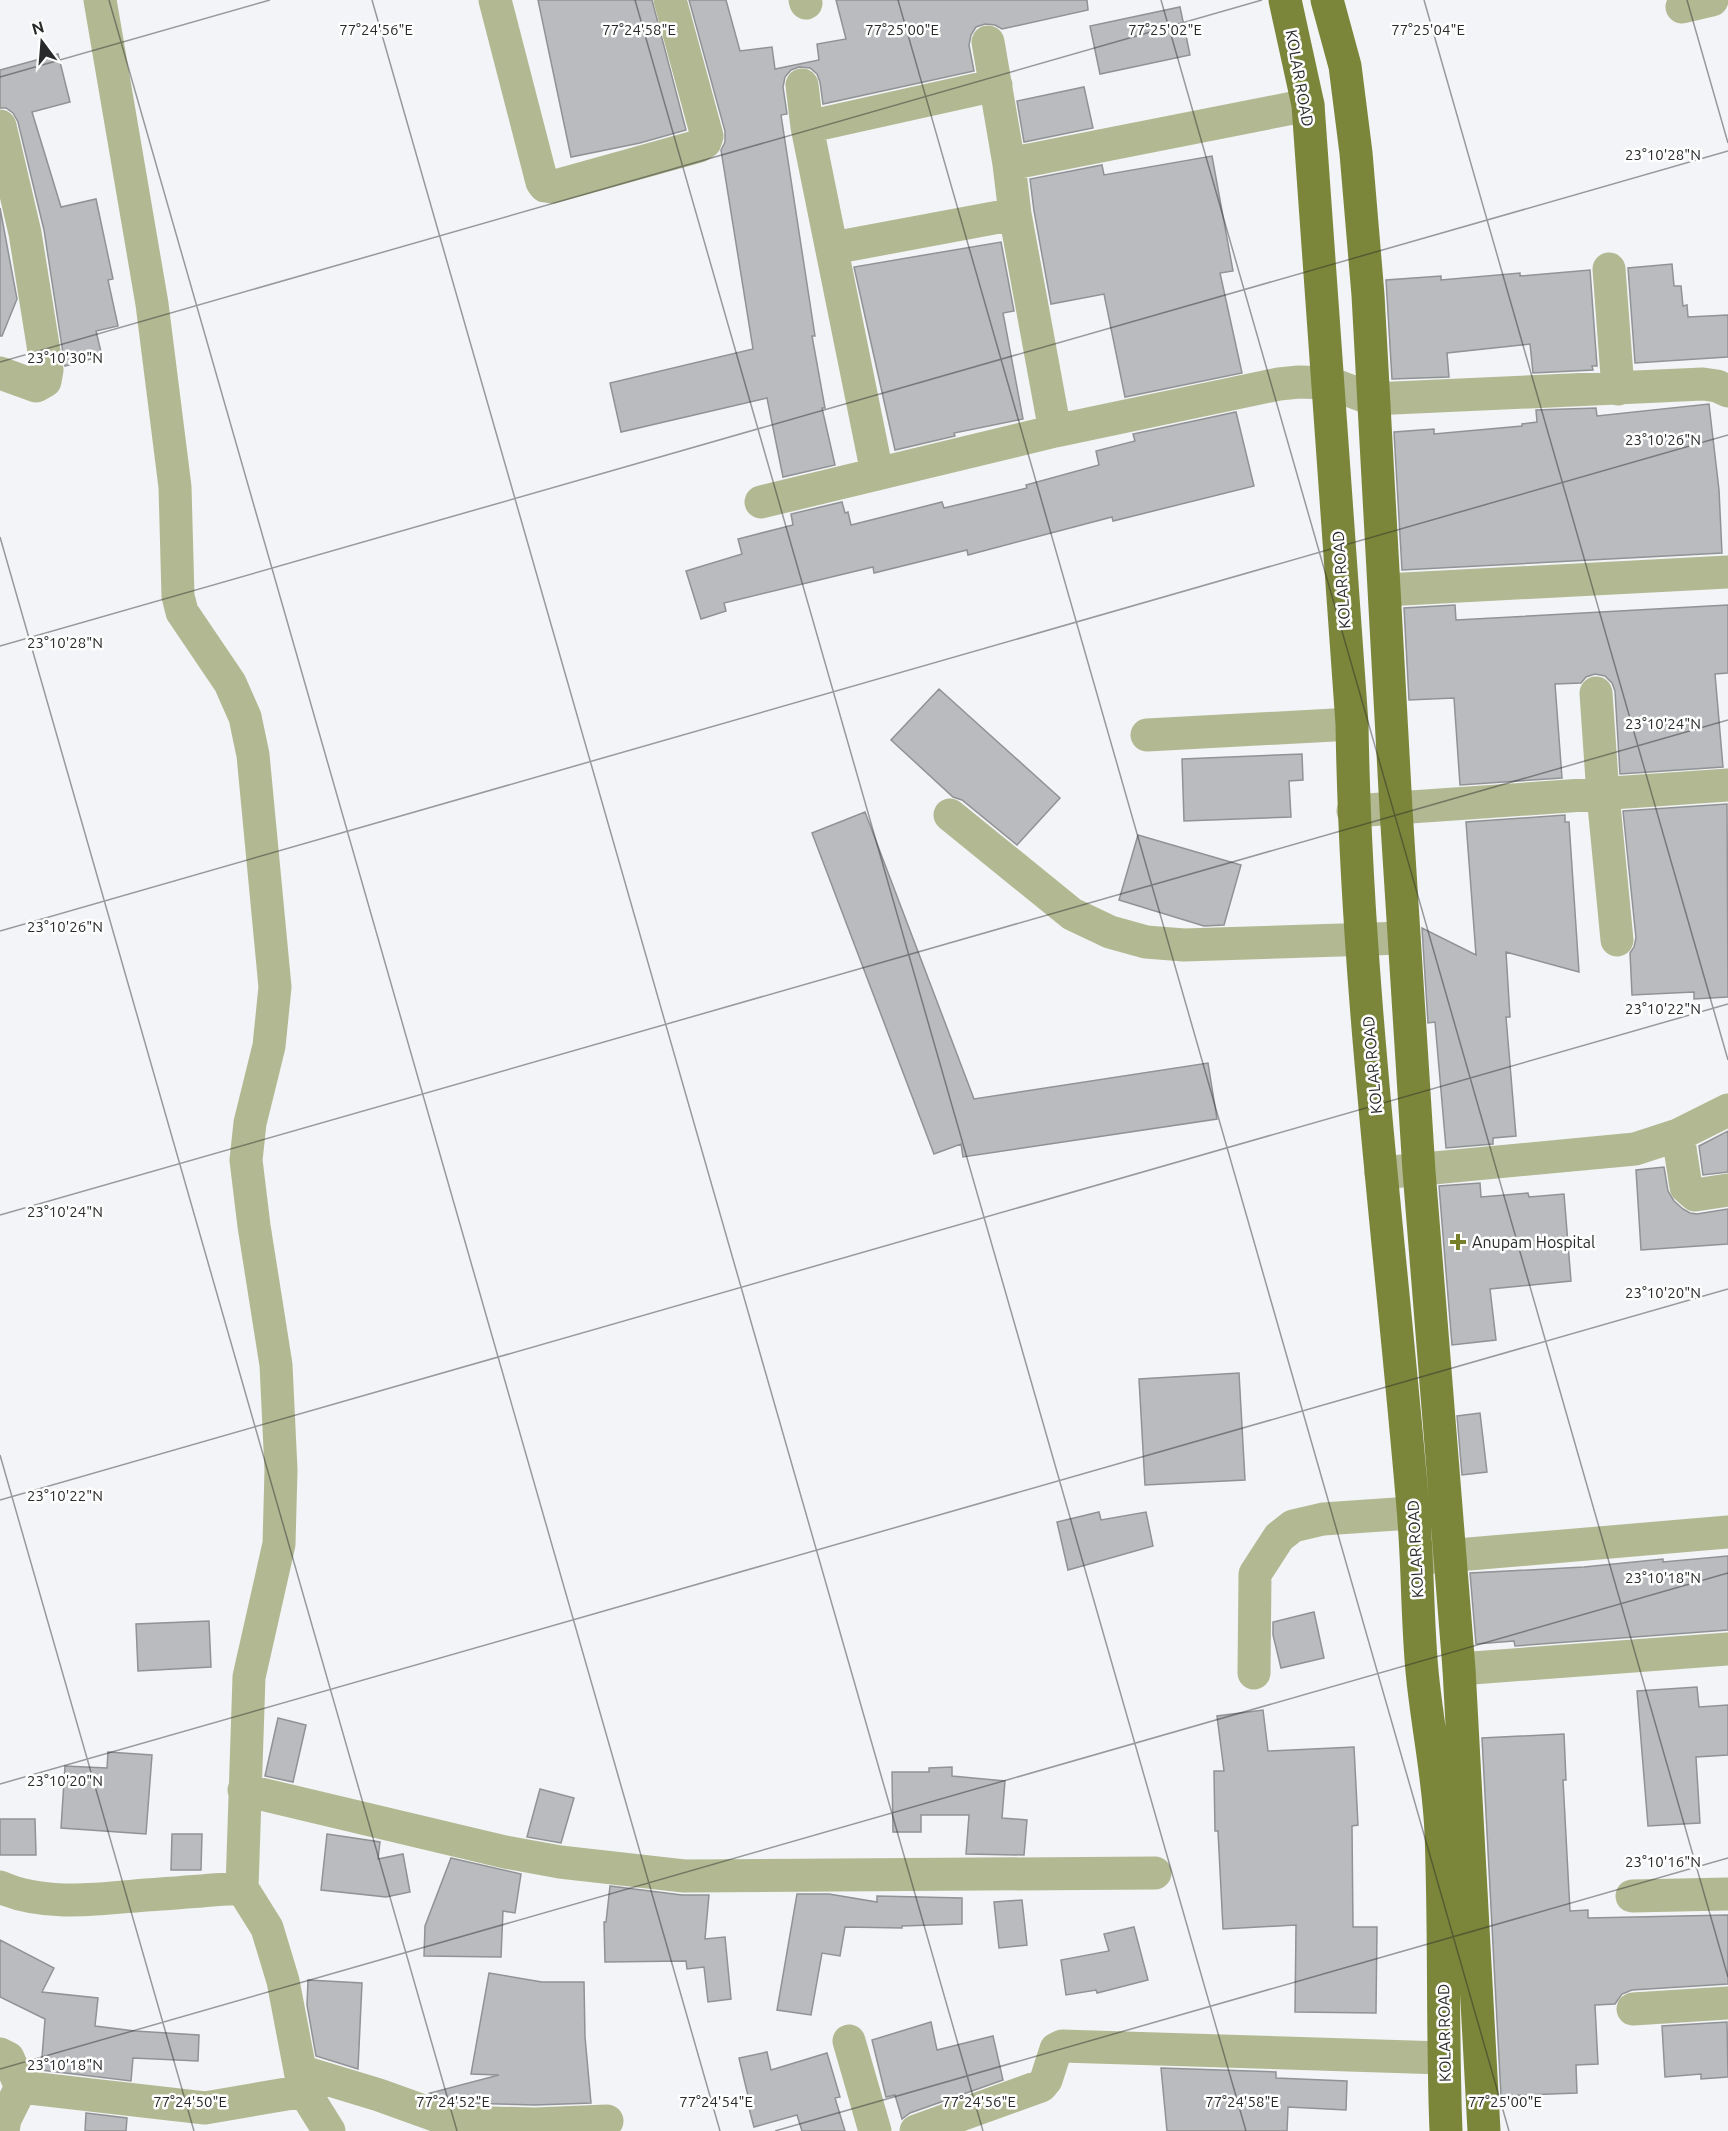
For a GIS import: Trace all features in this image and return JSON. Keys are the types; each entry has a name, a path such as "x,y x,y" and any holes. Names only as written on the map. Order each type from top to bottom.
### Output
{"main road":[{"name":"KOLAR ROAD","path":"1285,0 1308,105 1352,724 1353,811 1381,1173 1430,1512 1448,1556 1459,1669 1484,2131"},
{"name":"KOLAR ROAD","path":"1327,0 1345,66 1356,153 1368,295 1372,399 1419,1171 1430,1512 1416,1559 1422,1672 1441,1831 1446,2131"},
{"path":"1446,2131 1484,2131"}],"street":[{"path":"100,0 155,327 175,487 178,596 182,612 230,683 245,717 253,755 274,987 269,1046 250,1123 246,1160 276,1365 280,1470 279,1544 249,1677 242,1888 267,1928 280,1970 302,2081 329,2131"},
{"path":"495,0 542,182 545,186 552,187 699,146 705,142 707,136 670,0"},
{"path":"988,42 1010,164 1015,214 1054,431"},
{"path":"802,85 807,127 877,473"},
{"path":"807,127 996,85"},
{"path":"1010,164 1308,105"},
{"path":"0,126 25,233 47,370 45,381 36,386 0,373"},
{"path":"833,248 1015,214"},
{"path":"1609,269 1618,389"},
{"path":"760,502 1054,431 1280,384 1329,383 1372,399 1703,384 1717,386 1728,391"},
{"path":"1385,590 1728,572"},
{"path":"1596,693 1617,940"},
{"path":"1147,735 1352,724"},
{"path":"1353,811 1728,785"},
{"path":"950,815 1072,914 1110,932 1137,940 1184,945 1404,938"},
{"path":"1381,1173 1635,1149 1678,1135 1728,1110"},
{"path":"1678,1135 1686,1187 1695,1195 1728,1190"},
{"path":"1254,1673 1255,1574 1279,1537 1293,1526 1323,1519 1430,1512"},
{"path":"1416,1559 1728,1532"},
{"path":"1459,1669 1728,1649"},
{"path":"244,1790 505,1852 560,1862 684,1876 1155,1873"},
{"path":"0,1887 51,1900 242,1888"},
{"path":"1632,1896 1728,1894"},
{"path":"1633,2009 1728,2003"},
{"path":"849,2041 875,2131"},
{"path":"916,2131 1041,2086 1046,2080 1056,2049 1062,2046 1443,2058"},
{"path":"0,2054 8,2058 21,2087"},
{"path":"21,2087 205,2108 302,2081 379,2095 454,2122 535,2124 607,2121"},
{"path":"3,2131 5,2119 21,2087"}],"building":[{"path":"538,0 652,0 686,130 640,143 571,157"},
{"path":"689,0 726,0 740,51 772,47 775,69 819,60 817,44 846,39 836,0 1087,0 1088,10 1002,29 995,25 985,24 976,27 969,45 974,71 823,104 820,82 817,74 810,68 799,67 791,70 785,77 783,87 787,114 781,115 815,336 812,336 825,408 822,408 835,465 783,477 767,398 621,432 610,383 753,349 721,150 725,142 725,131"},
{"path":"1180,7 1190,55 1100,74 1090,26"},
{"path":"58,54 70,102 32,112 61,207 96,199 113,279 108,280 118,326 96,331 102,356 65,366 44,230 18,122 13,113 6,108 0,108 0,70"},
{"path":"1084,87 1093,128 1024,142 1017,101"},
{"path":"1212,156 1233,271 1220,273 1242,373 1125,397 1104,294 1051,304 1030,179 1102,165 1104,175"},
{"path":"0,208 17,299 2,336 0,336"},
{"path":"1001,242 1014,311 1003,313 1023,419 954,433 955,436 895,450 854,267"},
{"path":"1672,264 1674,286 1681,286 1683,306 1687,305 1688,317 1728,315 1728,357 1635,363 1628,268"},
{"path":"1590,270 1597,366 1592,366 1593,370 1533,373 1530,344 1447,353 1449,377 1392,379 1386,280 1441,276 1441,280"},
{"path":"1709,404 1719,490 1722,553 1402,570 1394,432 1434,429 1434,434 1522,426 1522,424 1537,422 1536,410 1596,408 1597,416"},
{"path":"1236,412 1254,486 1113,521 1112,517 968,555 967,550 874,573 873,567 724,603 726,611 701,619 686,571 742,554 738,539 793,525 791,514 842,502 845,513 848,512 851,525 942,502 944,508 1027,488 1026,485 1099,465 1096,451 1135,441 1133,434"},
{"path":"1455,605 1456,620 1728,605 1728,673 1715,674 1723,767 1620,774 1615,691 1612,683 1605,676 1595,674 1586,677 1581,683 1555,684 1562,778 1460,785 1454,698 1409,700 1404,608"},
{"path":"939,689 1060,798 1017,845 962,800 953,797 891,740"},
{"path":"1302,754 1303,780 1289,781 1291,817 1184,821 1182,759"},
{"path":"1727,804 1728,997 1694,999 1694,992 1632,995 1630,953 1636,938 1623,811"},
{"path":"865,812 974,1099 1208,1063 1217,1119 963,1157 961,1144 934,1154 812,833"},
{"path":"1565,815 1565,822 1569,822 1579,972 1506,952 1510,1017 1506,1017 1516,1136 1493,1138 1493,1144 1446,1148 1435,1022 1428,1023 1422,928 1476,955 1466,822"},
{"path":"1138,835 1241,865 1224,925 1204,926 1119,900"},
{"path":"1728,1131 1728,1172 1703,1175 1699,1146"},
{"path":"1664,1167 1668,1191 1683,1209 1697,1214 1728,1209 1728,1244 1641,1250 1636,1170"},
{"path":"1480,1183 1481,1197 1528,1193 1529,1197 1564,1194 1571,1281 1490,1289 1496,1340 1452,1345 1439,1186"},
{"path":"1239,1373 1245,1480 1145,1485 1139,1379"},
{"path":"1480,1413 1487,1472 1462,1475 1457,1416"},
{"path":"1099,1512 1101,1520 1146,1512 1153,1546 1068,1570 1057,1522"},
{"path":"1728,1556 1728,1630 1515,1646 1514,1641 1476,1644 1470,1573"},
{"path":"1314,1612 1324,1658 1281,1668 1273,1635 1273,1622"},
{"path":"209,1621 211,1667 138,1671 136,1624"},
{"path":"1697,1687 1699,1707 1728,1705 1728,1755 1696,1757 1700,1823 1648,1826 1637,1691"},
{"path":"1263,1710 1268,1751 1354,1747 1358,1825 1352,1826 1353,1927 1377,1927 1376,2013 1295,2012 1296,1925 1223,1929 1218,1831 1215,1831 1214,1771 1224,1771 1217,1716"},
{"path":"278,1718 306,1725 293,1782 265,1776"},
{"path":"1564,1734 1566,1780 1563,1780 1570,1911 1588,1910 1588,1918 1728,1915 1728,1984 1632,1990 1622,1994 1615,2004 1595,2005 1598,2064 1576,2065 1577,2093 1501,2096 1482,1738"},
{"path":"108,1752 152,1755 146,1834 61,1828 65,1766 107,1768"},
{"path":"952,1767 952,1776 1005,1781 1002,1818 1027,1820 1024,1855 966,1854 969,1815 921,1815 921,1832 893,1832 892,1772 929,1772 929,1768"},
{"path":"540,1789 574,1798 561,1843 527,1837"},
{"path":"0,1819 35,1819 36,1855 0,1855"},
{"path":"172,1834 202,1834 201,1870 171,1870"},
{"path":"327,1834 380,1842 378,1859 403,1854 410,1892 386,1897 321,1890"},
{"path":"451,1858 521,1874 515,1913 503,1911 501,1957 424,1956 425,1926"},
{"path":"610,1886 682,1895 709,1895 705,1939 725,1937 731,1999 708,2002 704,1967 687,1969 686,1961 605,1962 604,1922 606,1922"},
{"path":"797,1894 829,1894 877,1902 877,1896 962,1898 962,1924 902,1926 902,1928 845,1927 840,1956 822,1953 811,2015 777,2010"},
{"path":"1022,1900 1027,1945 999,1948 994,1902"},
{"path":"1134,1927 1148,1980 1097,1993 1096,1990 1066,1995 1061,1960 1109,1951 1104,1934"},
{"path":"0,1940 54,1968 42,1992 98,1998 95,2026 199,2035 198,2061 133,2058 131,2081 41,2070 45,2019 0,1997"},
{"path":"489,1973 542,1982 584,1982 585,2037 591,2103 535,2105 458,2103 430,2093 499,2075 471,2074"},
{"path":"308,1980 362,1983 358,2069 316,2056 307,2005"},
{"path":"931,2022 937,2050 993,2036 1003,2080 910,2113 902,2119 895,2095 886,2097 872,2040"},
{"path":"1727,2022 1728,2077 1701,2079 1701,2074 1665,2077 1662,2026"},
{"path":"767,2052 771,2070 827,2053 840,2097 835,2098 845,2131 802,2131 797,2115 754,2127 739,2058"},
{"path":"1161,2068 1276,2072 1276,2078 1347,2081 1346,2110 1288,2107 1287,2131 1167,2131"},
{"path":"86,2113 127,2118 126,2131 85,2131"}],"place":[{"name":"Anupam Hospital","path":"1458,1242"}]}
